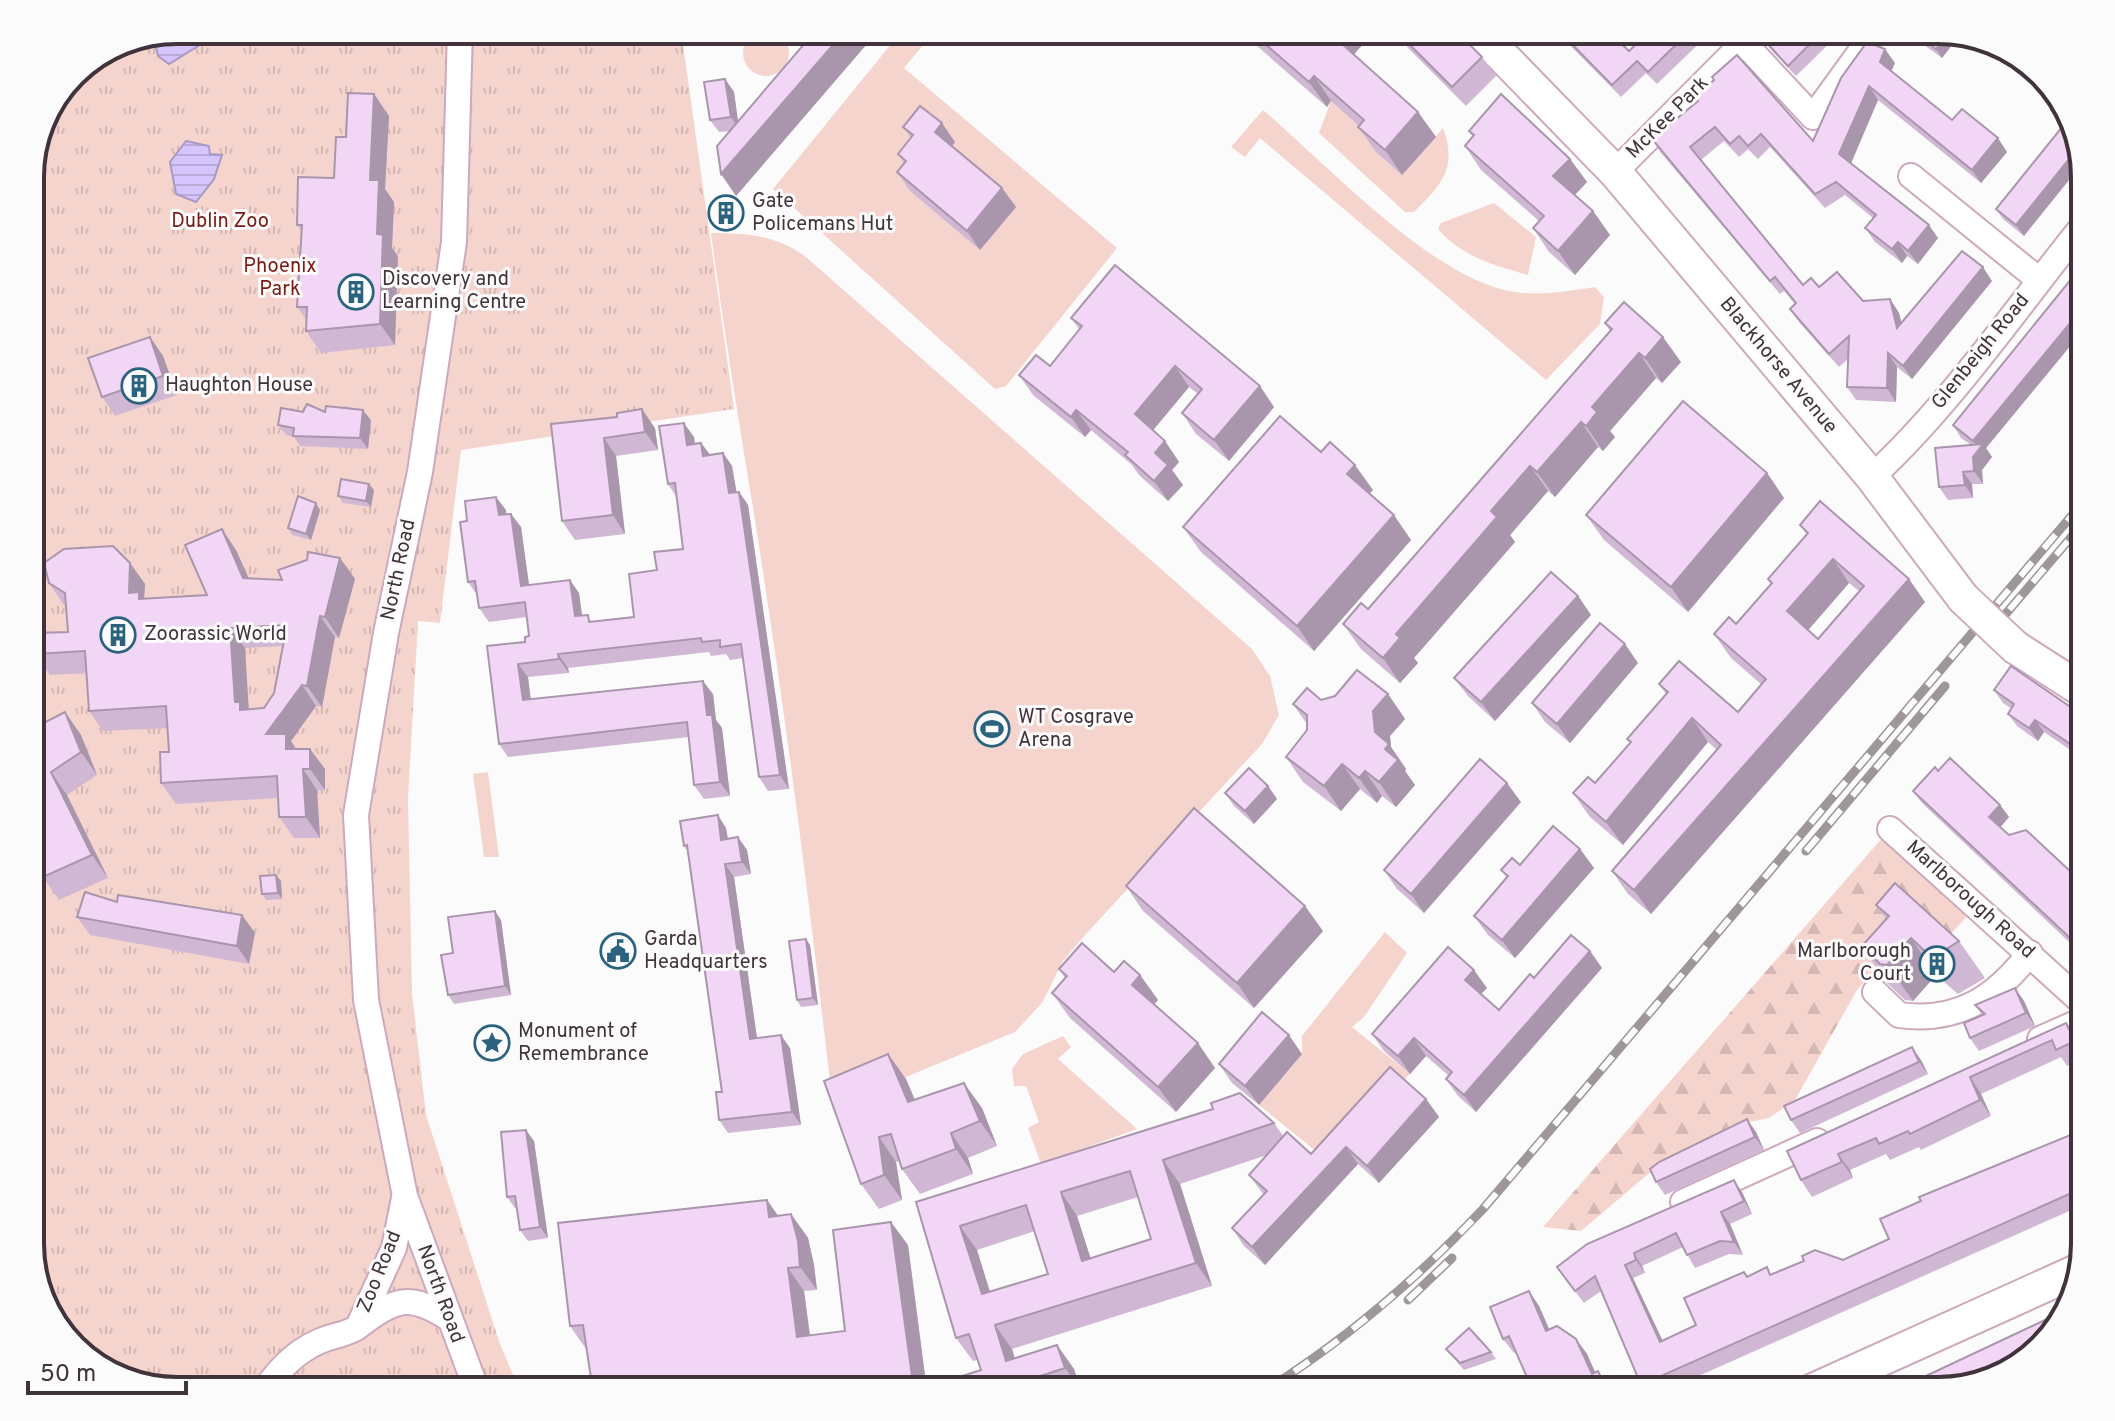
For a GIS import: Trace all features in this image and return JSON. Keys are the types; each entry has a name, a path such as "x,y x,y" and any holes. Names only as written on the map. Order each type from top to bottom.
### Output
{"main road":[{"name":"Blackhorse Avenue","path":"1491,44 1615,172 1872,477 1963,598 2015,647 2071,683"},
{"path":"1842,1377 2067,1276"}],"street":[{"name":"North Road","path":"460,44 454,242 420,472 386,630 356,815 366,1000 405,1196 471,1377"},
{"name":"McKee Park","path":"1615,172 1742,44"},
{"path":"1756,44 1813,117 1866,44"},
{"path":"1911,176 2039,280"},
{"name":"Glenbeigh Road","path":"1872,477 1898,452 2071,240"},
{"name":"Marlborough Road","path":"1890,829 2071,992"},
{"path":"1875,992 1899,1015 1961,1011 1989,998 2030,953"},
{"path":"2021,1047 2071,1025"},
{"path":"1664,1211 1843,1129"},
{"name":"Zoo Road","path":"273,1377 303,1349 347,1334 358,1327 394,1248 405,1196"},
{"path":"358,1327 388,1305 406,1300 434,1309 448,1318"}],"green space":[{"name":"Phoenix Park","path":"177,44 683,44 734,409 461,450 440,623 418,621 408,799 412,993 426,1115 500,1344 514,1377 177,1377 151,1374 118,1363 83,1338 62,1310 49,1278 44,1252 44,169 54,126 66,103 83,83 103,66 126,54 151,47"},
{"path":"745,44 787,44 787,62 775,74 757,74 745,62"},
{"path":"891,44 924,44 904,68 1117,248 1006,386 995,389 773,189"},
{"path":"1331,101 1382,145 1402,175 1443,128 1448,165 1439,184 1414,212 1405,212 1319,133"},
{"path":"1263,110 1375,211 1437,258 1467,276 1509,291 1546,293 1595,287 1604,297 1600,324 1546,380 1260,138 1245,157 1231,147"},
{"path":"1494,203 1536,237 1528,275 1468,253 1438,229 1441,223"},
{"path":"711,233 761,237 784,244 806,257 1252,649 1270,676 1279,715 1262,744 1063,961 1042,1003 1015,1032 833,1107 786,732"},
{"path":"488,772 499,857 484,857 473,774"},
{"path":"1890,829 1977,906 1944,941 1920,920 1857,990 1795,1100 1769,1118 1730,1126 1647,1175 1581,1231 1543,1227"},
{"path":"1385,932 1407,953 1364,1017 1352,1027 1410,1074 1328,1161 1259,1105 1302,1054 1302,1036"},
{"path":"1063,1036 1071,1047 1058,1059 1137,1129 1041,1164 1028,1128 1039,1122 1026,1086 1014,1086 1012,1069 1023,1054"}],"shaded area":[{"path":"201,44 169,64 158,56 156,46"},
{"path":"186,141 209,146 210,154 222,155 214,179 196,202 176,194 170,162"}],"building":[{"path":"804,44 834,44 721,174 717,146"},
{"path":"1265,44 1342,44 1418,112 1385,150 1358,127 1364,120 1314,76 1309,82"},
{"path":"1409,44 1469,44 1482,57 1452,87"},
{"path":"1572,44 1622,44 1629,51 1636,44 1677,44 1648,72 1637,61 1612,85"},
{"path":"1768,44 1810,44 1788,66"},
{"path":"1866,44 1872,44 1885,49 1880,62 1952,120 1962,109 1998,138 1972,170 1869,86 1839,154 1929,225 1908,251 1898,242 1892,249 1865,228 1876,215 1836,182 1815,194 1761,134 1748,146 1739,136 1730,144 1715,127 1690,147 1803,285 1811,278 1819,287 1837,272 1863,301 1890,299 1897,328 1962,251 1983,267 1903,366 1888,353 1887,388 1847,387 1849,336 1829,354 1790,309 1796,303 1775,277 1770,281 1652,139 1698,101 1694,98 1737,55 1813,141 1841,78"},
{"path":"725,79 731,117 710,120 704,82"},
{"path":"348,93 374,94 370,180 379,180 377,234 383,235 380,324 306,331 307,307 297,307 302,225 297,225 298,177 334,178 336,137 346,137"},
{"path":"1501,94 1570,159 1553,176 1593,211 1558,251 1533,228 1544,216 1465,146 1474,135 1469,131"},
{"path":"920,106 942,123 935,132 1002,188 967,231 897,172 906,161 898,154 913,135 903,127"},
{"path":"2061,128 2069,159 2016,225 1996,209"},
{"path":"1115,265 1260,386 1214,440 1182,413 1202,389 1175,366 1135,414 1165,441 1155,453 1168,465 1154,481 1125,455 1128,452 1076,410 1071,417 1019,375 1036,355 1050,366 1082,326 1071,318"},
{"path":"2071,279 2071,322 1973,441 1953,425"},
{"path":"1624,302 1663,337 1645,358 1639,353 1592,407 1597,412 1586,426 1581,422 1537,472 1530,466 1491,511 1497,517 1396,634 1400,638 1383,658 1343,624 1361,603 1368,609 1612,329 1605,323"},
{"path":"150,337 163,376 102,397 88,358"},
{"path":"1683,401 1767,473 1671,587 1586,515"},
{"path":"307,404 325,412 326,406 363,410 360,438 293,436 294,428 278,425 281,408 303,412"},
{"path":"642,409 645,432 604,438 613,515 562,521 551,424 617,417 617,413"},
{"path":"1280,416 1321,452 1330,442 1355,465 1347,474 1394,515 1297,626 1183,527"},
{"path":"684,423 687,445 701,443 703,456 723,453 729,493 739,492 780,775 759,777 741,644 720,647 720,640 702,642 701,638 558,654 559,659 518,664 523,700 703,681 707,715 712,715 720,782 694,785 687,722 499,744 487,646 525,642 525,637 529,636 525,602 479,608 475,581 468,582 460,522 467,521 465,501 496,497 499,515 511,514 521,586 570,580 575,616 588,615 589,622 634,617 629,574 657,570 654,552 683,549 675,483 668,484 659,426"},
{"path":"1983,444 1973,457 1974,471 1963,472 1965,485 1939,487 1935,448"},
{"path":"341,479 369,484 366,501 338,496"},
{"path":"298,496 316,503 306,534 288,528"},
{"path":"1820,501 1909,579 1634,890 1612,871 1721,745 1692,718 1606,822 1573,793 1588,777 1595,783 1631,742 1627,739 1668,692 1659,684 1679,661 1738,712 1766,679 1714,634 1729,617 1736,624 1772,583 1768,579 1808,533 1800,525","holes":["1833,559 1864,586 1818,639 1787,611"]},
{"path":"222,529 243,578 282,580 278,570 307,560 308,552 340,558 325,617 320,616 307,686 302,685 266,734 286,734 286,749 310,749 310,769 303,769 306,817 279,817 277,776 161,783 160,752 169,752 166,706 89,711 85,651 44,653 44,633 68,632 65,593 49,583 44,563 64,549 113,546 130,563 129,593 139,592 139,599 207,595 185,545","holes":["287,625 274,693 264,708 240,710 240,702 235,702 230,628"]},
{"path":"1551,572 1578,596 1481,702 1454,678"},
{"path":"1600,623 1625,644 1557,724 1532,703"},
{"path":"2011,666 2071,707 2071,744 2035,720 2029,728 2008,714 2014,704 1994,690"},
{"path":"1357,670 1388,694 1373,711 1375,732 1389,744 1385,749 1398,760 1379,782 1365,771 1359,778 1342,764 1324,786 1286,757 1307,730 1307,715 1293,704 1307,688 1321,700 1335,696"},
{"path":"65,712 81,752 51,772 92,855 44,877 44,723"},
{"path":"1950,758 2000,805 1989,817 2009,835 2026,830 2071,872 2071,939 1913,791 1935,767 1938,771"},
{"path":"1480,759 1507,783 1411,894 1384,870"},
{"path":"1249,768 1268,786 1245,811 1225,793"},
{"path":"1194,808 1305,906 1237,983 1126,886"},
{"path":"718,815 721,840 738,837 742,862 725,864 750,1039 781,1035 792,1112 719,1120 716,1092 722,1092 687,845 684,846 680,821"},
{"path":"1553,826 1580,849 1502,940 1474,916 1508,876 1501,870 1512,858 1520,865"},
{"path":"276,875 278,893 262,894 260,876"},
{"path":"1895,883 1959,941 1932,958 1911,938 1887,965 1880,964 1862,946 1889,916 1876,905"},
{"path":"85,892 117,902 118,895 242,915 237,946 77,917"},
{"path":"495,911 505,986 448,995 441,955 453,953 448,917"},
{"path":"1571,935 1590,951 1464,1095 1446,1079 1452,1072 1414,1038 1398,1056 1372,1034 1448,947 1474,970 1465,980 1499,1010 1530,974 1534,978"},
{"path":"806,939 813,998 797,1000 789,941"},
{"path":"1082,943 1114,972 1124,961 1140,975 1132,985 1198,1043 1158,1087 1052,993 1067,976 1059,969"},
{"path":"2015,988 2026,1013 1970,1038 1964,1023 1985,1014 1975,1005"},
{"path":"1262,1012 1289,1035 1245,1086 1219,1064"},
{"path":"2066,1023 2071,1033 2071,1043 2056,1050 2052,1040 1970,1077 1980,1100 1910,1134 1908,1131 1879,1144 1876,1138 1838,1154 1842,1162 1801,1180 1787,1151"},
{"path":"1912,1047 1919,1062 1791,1120 1784,1106"},
{"path":"888,1054 908,1102 964,1083 980,1121 951,1133 956,1149 902,1169 891,1134 879,1137 884,1175 861,1184 824,1081"},
{"path":"1390,1067 1426,1099 1367,1166 1346,1147 1252,1247 1232,1228 1267,1191 1249,1175 1287,1132 1311,1154"},
{"path":"1240,1093 1274,1123 1163,1160 1196,1263 995,1325 1006,1361 1057,1345 1065,1368 1037,1377 959,1377 981,1370 969,1334 956,1338 916,1202 1213,1109 1211,1103","holes":["1130,1171 1151,1239 1082,1261 1061,1192","1026,1205 1048,1274 982,1294 960,1226"]},
{"path":"1747,1119 1755,1137 1656,1182 1650,1169 1659,1162"},
{"path":"526,1130 540,1227 520,1230 515,1196 507,1197 501,1132"},
{"path":"2071,1135 2071,1193 1659,1377 1638,1377 1595,1276 1575,1291 1557,1267 1587,1244 1734,1180 1744,1201 1721,1212 1734,1242 1720,1241 1687,1255 1676,1233 1634,1253 1636,1260 1625,1265 1660,1342 1696,1325 1684,1298 1744,1272 1747,1277 1767,1267 1770,1275 1804,1261 1802,1256 1815,1250 1843,1260 1889,1239 1880,1219 1921,1201 1919,1197"},
{"path":"767,1200 769,1217 791,1214 798,1241 800,1267 788,1268 797,1337 845,1331 833,1230 891,1222 912,1377 591,1377 583,1325 570,1326 558,1223"},
{"path":"1529,1291 1546,1331 1557,1326 1576,1339 1592,1374 1598,1371 1601,1377 1527,1377 1509,1336 1503,1339 1490,1307"},
{"path":"2049,1318 2026,1344 1997,1363 1964,1374 1924,1377"},
{"path":"1469,1328 1491,1352 1460,1363 1446,1349"}],"railway":[{"path":"1285,1377 1380,1307 1483,1209 2071,516"},
{"path":"1986,637 2071,537"},
{"path":"1806,851 1945,686"},
{"path":"1408,1300 1452,1258"}],"place":[{"name":"Gate Policemans Hut","path":"726,213"},
{"name":"Discovery and Learning Centre","path":"356,292"},
{"name":"Haughton House","path":"139,386"},
{"name":"Zoorassic World","path":"118,635"},
{"name":"WT Cosgrave Arena","path":"992,729"},
{"name":"Garda Headquarters","path":"618,951"},
{"name":"Marlborough Court","path":"1937,964"},
{"name":"Monument of Remembrance","path":"492,1043"}],"park label":[{"name":"Dublin Zoo","path":"220,222"}]}
